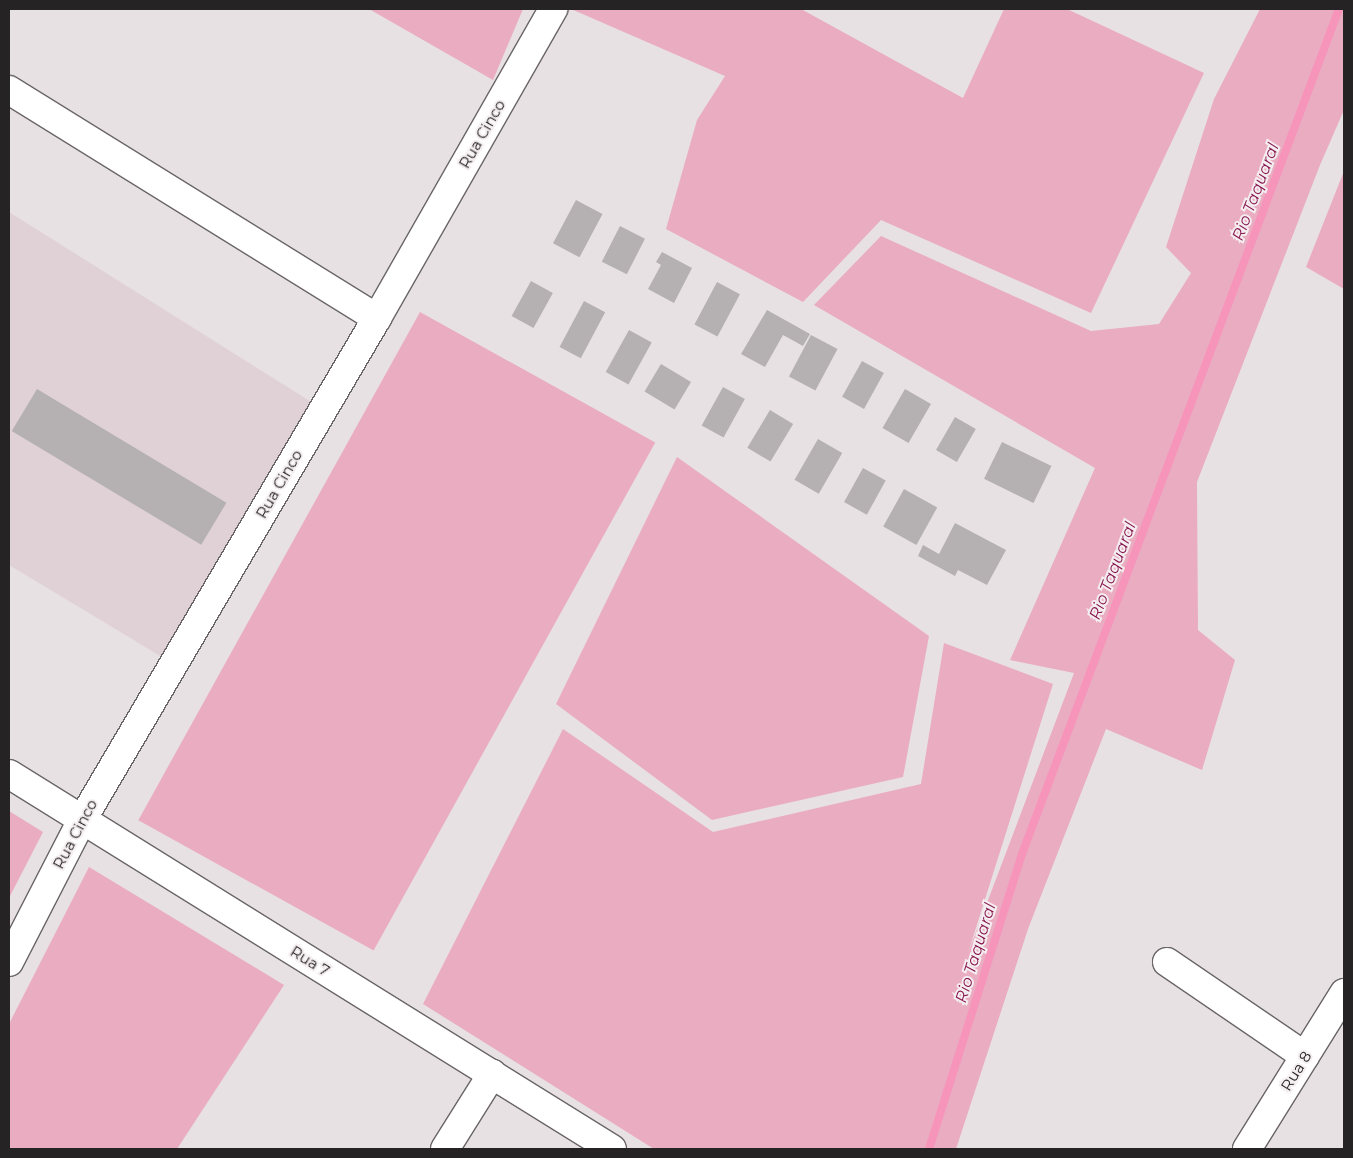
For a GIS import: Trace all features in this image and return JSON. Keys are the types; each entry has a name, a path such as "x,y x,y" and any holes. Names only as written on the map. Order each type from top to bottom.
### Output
{"street":[{"name":"Rua Cinco","path":"9,962 82,820 377,318 553,9"},
{"path":"9,90 377,318"},
{"name":"Rua 7","path":"9,774 612,1149"},
{"path":"1167,962 1305,1056"},
{"name":"Rua 8","path":"1247,1149 1344,993"},
{"path":"446,1149 492,1074"}],"shaded area":[{"path":"369,9 523,9 493,80"},
{"path":"571,9 801,9 963,98 1004,9 1067,9 1204,73 1091,313 881,220 803,302 666,229 697,120 725,76"},
{"path":"1260,9 1344,9 1344,110 1320,165 1197,482 1198,630 1235,660 1202,770 1106,729 1028,929 956,1149 654,1149 423,1004 563,729 713,832 921,784 944,643 1053,684 968,953 1074,673 1010,660 1095,468 814,305 881,236 1091,331 1159,324 1191,273 1166,247 1214,99"},
{"path":"1344,171 1344,289 1306,267"},
{"path":"9,212 313,403 162,657 9,565"},
{"path":"420,312 655,442 374,951 138,820"},
{"path":"677,457 929,636 903,777 712,820 556,704"},
{"path":"9,811 43,832 9,898"},
{"path":"89,867 284,985 177,1149 9,1149 9,1024"}],"building":[{"path":"576,200 602,214 579,257 553,243"},
{"path":"620,226 645,239 627,274 602,262"},
{"path":"662,252 692,268 674,303 648,289 661,265 656,262"},
{"path":"531,281 553,293 533,328 512,316"},
{"path":"717,282 740,294 717,337 694,324"},
{"path":"584,301 605,312 581,358 560,347"},
{"path":"767,310 810,334 803,346 783,335 765,367 741,354"},
{"path":"629,330 652,343 628,385 606,372"},
{"path":"811,335 837,349 815,391 789,376"},
{"path":"862,361 884,373 864,409 842,397"},
{"path":"661,364 691,382 675,409 645,391"},
{"path":"723,387 745,399 724,438 702,425"},
{"path":"37,389 226,503 201,545 12,431"},
{"path":"905,389 931,404 908,443 882,428"},
{"path":"770,410 793,424 770,462 747,448"},
{"path":"955,417 976,429 957,462 936,450"},
{"path":"818,439 842,453 819,494 794,480"},
{"path":"1002,442 1051,466 1033,503 984,479"},
{"path":"863,468 886,481 867,515 844,502"},
{"path":"904,489 937,507 916,545 883,527"},
{"path":"955,523 1006,550 987,585 958,570 955,576 918,556 923,545 939,554"}],"waterway":[{"name":"Rio Taquaral","path":"929,1149 1022,854 1339,9"}]}
